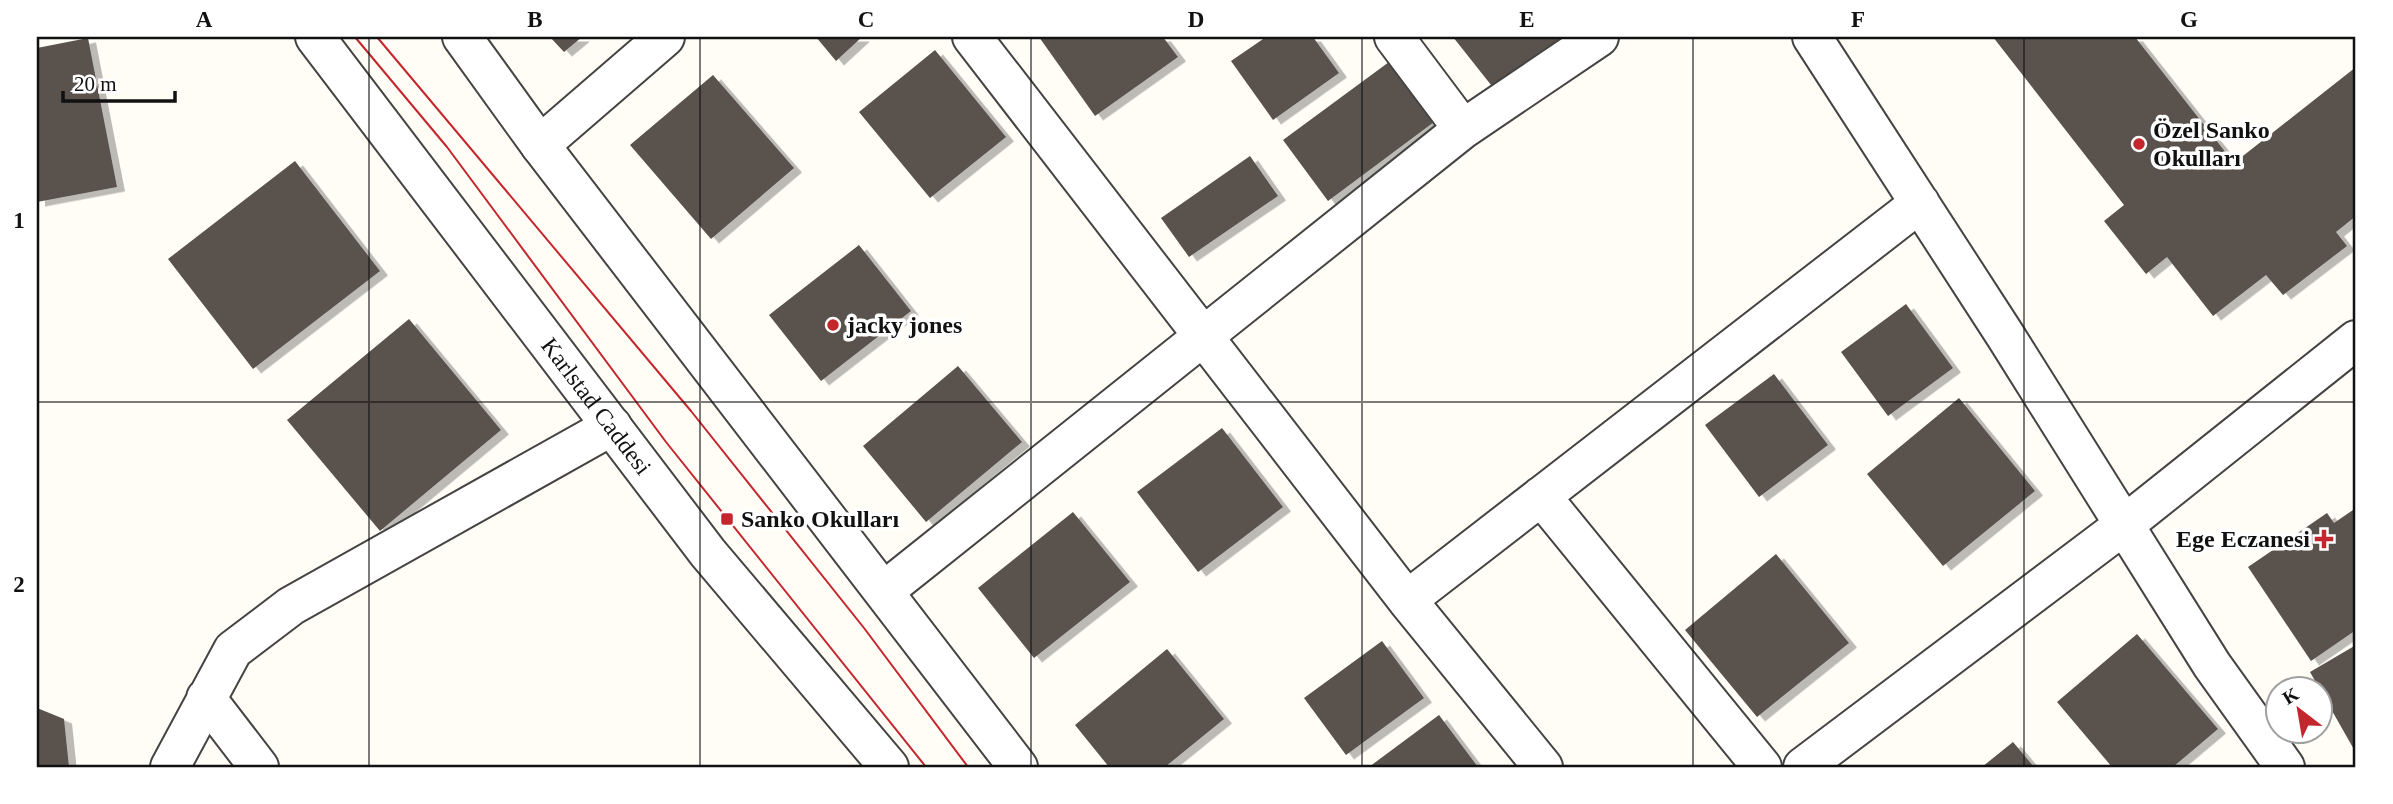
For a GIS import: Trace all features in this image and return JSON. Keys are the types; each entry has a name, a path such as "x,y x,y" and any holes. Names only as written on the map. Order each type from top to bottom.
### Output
{"street":[{"name":"Karlstad Caddesi","path":"315,37 708,553 889,767"},
{"path":"462,37 540,145 1018,767"},
{"path":"540,145 665,37"},
{"path":"972,37 1407,600 1542,767"},
{"path":"1394,37 1462,129"},
{"path":"884,592 1462,129 1599,37"},
{"path":"1812,37 2212,665 2286,767"},
{"path":"1407,600 1920,203"},
{"path":"1802,767 2124,525 2356,340"},
{"path":"170,767 233,650 291,606 612,426"},
{"path":"1541,496 1762,767"},
{"path":"206,698 259,767"}],"building":[{"path":"550,37 582,37 564,52"},
{"path":"816,37 862,37 836,61"},
{"path":"1039,37 1163,37 1178,57 1095,116"},
{"path":"1266,37 1313,37 1339,73 1273,120 1231,61"},
{"path":"1453,37 1564,37 1495,90"},
{"path":"1993,37 2135,37 2234,163 2356,67 2356,216 2336,232 2347,246 2283,295 2266,275 2213,316 2167,257 2146,274 2104,221 2124,205"},
{"path":"88,38 117,187 37,202 37,48"},
{"path":"935,50 1006,137 930,198 859,112"},
{"path":"1389,62 1434,122 1328,201 1283,140"},
{"path":"713,75 794,168 711,239 630,145"},
{"path":"1250,156 1278,196 1189,257 1161,218"},
{"path":"295,161 380,271 253,369 168,259"},
{"path":"859,245 911,311 821,381 769,315"},
{"path":"1906,304 1953,368 1888,416 1841,352"},
{"path":"409,319 501,430 380,531 287,420"},
{"path":"958,366 1022,442 926,522 863,446"},
{"path":"1774,374 1828,445 1759,497 1705,425"},
{"path":"1959,398 2035,491 1943,566 1867,474"},
{"path":"1222,428 1283,507 1198,572 1137,492"},
{"path":"2353,510 2356,515 2356,630 2311,661 2248,567 2327,513 2334,523"},
{"path":"1073,512 1130,582 1034,658 978,588"},
{"path":"1776,554 1849,643 1757,717 1685,630"},
{"path":"2137,634 2218,729 2173,767 2112,767 2057,702"},
{"path":"1382,641 1424,698 1346,755 1304,698"},
{"path":"2356,645 2356,753 2334,714 2334,674 2310,672"},
{"path":"1167,649 1224,719 1165,767 1109,767 1075,725"},
{"path":"37,708 64,719 69,767 37,767"},
{"path":"1439,715 1478,767 1369,767"},
{"path":"2013,742 2034,767 1982,767"}],"tram line":[{"path":"355,37 447,147 666,442 926,767"},
{"path":"377,37 691,411 864,628 968,767"}],"place":[{"name":"Özel Sanko Okulları","path":"2139,144"},
{"name":"jacky jones","path":"833,325"},
{"name":"Sanko Okulları","path":"727,519"},
{"name":"Ege Eczanesi","path":"2324,539"}]}
